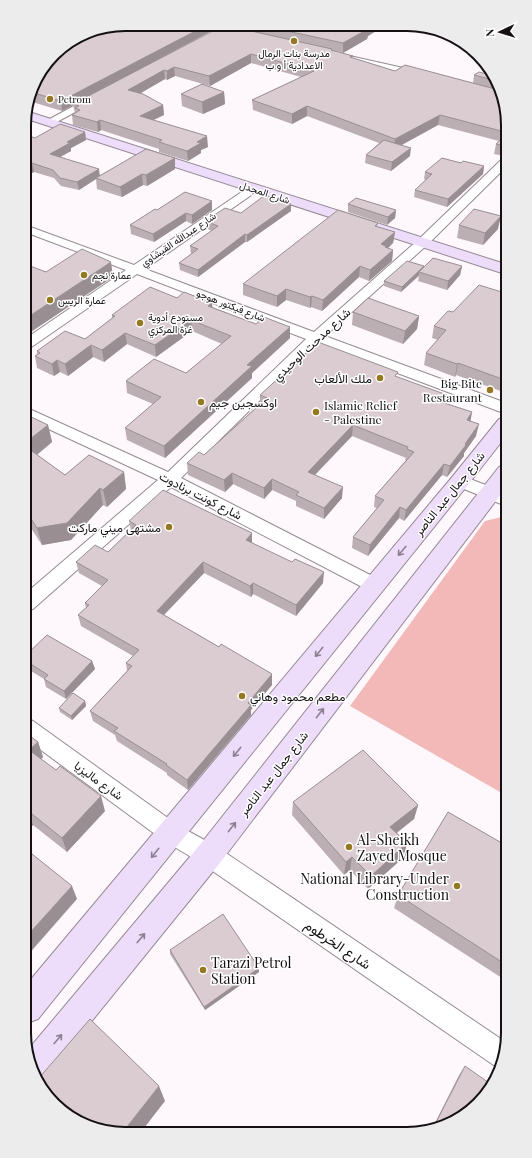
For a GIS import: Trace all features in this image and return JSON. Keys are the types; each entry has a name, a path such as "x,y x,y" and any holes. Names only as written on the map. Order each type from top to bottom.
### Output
{"main road":[{"name":"شارع المجدل","path":"32,116 253,189 501,268"},
{"name":"شارع جمال عبد الناصر","path":"31,1003 501,429"},
{"name":"شارع جمال عبد الناصر","path":"37,1065 209,855 498,496"}],"street":[{"path":"209,38 220,31"},
{"path":"226,31 252,37"},
{"path":"328,54 427,77"},
{"path":"51,121 106,92"},
{"name":"شارع مدحت الوحيدي","path":"31,600 170,479 316,337 422,242 501,166"},
{"name":"شارع عبدالله القيشاوي","path":"31,341 253,189"},
{"name":"شارع فيكتور هوجو","path":"31,230 501,407"},
{"name":"شارع كونت برنادوت","path":"31,415 170,479 374,585"},
{"path":"460,481 498,496"},
{"name":"شارع ماليزيا","path":"31,731 171,833"},
{"name":"شارع الخرطوم","path":"171,833 209,855 499,1053"}],"shaded area":[{"path":"501,517 501,793 350,706 485,521"}],"building":[{"path":"125,31 195,31 61,101 37,94 41,83 50,68 63,54 89,38 107,33"},
{"path":"213,31 251,31 332,49 331,50 353,56 350,57 395,71 405,65 494,89 498,101 501,131 440,115 395,139 307,106 292,114 252,100 314,71 251,54 209,76 174,67 167,71 164,70 128,90 143,94 163,105 140,116 207,136 197,142 201,143 187,151 159,142 162,140 100,120 97,122 72,115 80,110 75,108 79,106 73,104"},
{"path":"287,31 364,31 343,43"},
{"path":"479,72 485,74 488,79 474,75"},
{"path":"202,84 224,92 202,102 181,94"},
{"path":"60,124 85,132 67,142 70,143 50,154 99,169 77,182 60,178 53,170 31,164 31,137 35,138"},
{"path":"384,140 411,148 392,162 366,155"},
{"path":"501,140 501,145 496,144"},
{"path":"146,149 175,158 146,175 142,174 120,187 96,178"},
{"path":"442,158 461,163 463,161 484,166 448,199 415,190 432,174 425,172"},
{"path":"185,192 212,201 192,215 186,213 153,234 130,225 155,209 157,210"},
{"path":"265,195 291,204 247,235 245,234 198,270 179,263 198,249 190,246 218,226 205,221 225,208 241,213"},
{"path":"356,198 396,210 388,217 348,204"},
{"path":"474,209 501,216 485,233 459,225"},
{"path":"338,210 378,223 375,226 395,232 381,244 393,250 370,270 360,266 323,300 286,289 277,296 243,284"},
{"path":"82,249 111,262 31,315 31,266 46,272"},
{"path":"433,258 462,266 448,281 419,272"},
{"path":"407,261 424,266 402,287 384,281"},
{"path":"479,285 501,292 501,379 426,353 446,330 434,326 448,311 453,312"},
{"path":"150,287 177,298 184,292 212,303 208,306 256,324 264,317 290,327 247,365 252,366 164,446 125,428 161,397 126,381 154,359 186,373 231,336 191,320 155,345 125,333 102,350 91,345 65,364 57,360 52,364 35,356 40,353 37,351 65,331 85,339 115,316 112,315"},
{"path":"368,298 419,316 405,331 353,312"},
{"path":"318,342 398,372 395,376 447,395 441,402 472,412 467,420 479,424 465,444 466,445 450,466 444,464 406,510 400,507 370,545 353,537 384,500 375,496 414,452 407,449 408,447 353,425 308,472 343,487 324,508 296,495 299,492 272,479 264,488 232,473 224,480 187,463 199,452 204,455 267,398 260,395"},
{"path":"31,417 48,425 31,438"},
{"path":"31,450 65,475 89,455 124,472 103,490 100,488 67,523 37,528 31,519"},
{"path":"163,490 252,533 246,540 292,562 295,559 324,572 296,605 253,583 250,586 203,562 157,611 219,647 221,644 272,674 248,703 251,705 187,780 166,765 167,764 114,731 118,728 90,711 132,666 126,663 139,650 78,615 89,605 85,603 108,580 76,562 95,545 108,552 136,525 129,521"},
{"path":"47,635 92,661 64,691 44,679 48,675 31,664 31,650"},
{"path":"73,693 85,701 71,716 59,708"},
{"path":"31,737 38,742 31,748"},
{"name":"Al-Sheikh Zayed Mosque","path":"363,750 418,805 390,827 407,843 371,876 352,857 346,862 293,802"},
{"path":"31,751 56,770 60,766 101,796 62,838 31,813"},
{"name":"National Library-Under Construction","path":"448,812 501,843 501,961 398,895"},
{"path":"31,853 72,886 31,932"},
{"path":"223,914 259,968 204,1007 170,950"},
{"path":"90,1019 159,1086 127,1127 113,1126 89,1120 68,1108 50,1090 41,1075"},
{"path":"465,1066 487,1082 478,1095 464,1108 436,1122"}],"place":[{"name":"مدرسة بنات الرمال الاعدادية أ و ب","path":"294,41"},
{"name":"Petrom","path":"50,99"},
{"name":"عمارة نجم","path":"84,275"},
{"name":"عمارة الريس","path":"50,300"},
{"name":"مستودع أدوية غزة المركزي","path":"140,323"},
{"name":"ملك الألعاب","path":"380,378"},
{"name":"Big Bite Restaurant","path":"490,390"},
{"name":"اوكسجين جيم","path":"201,402"},
{"name":"Islamic Relief - Palestine","path":"316,412"},
{"name":"مشتهى ميني ماركت","path":"169,527"},
{"name":"مطعم محمود وهاني","path":"242,696"},
{"name":"Al-Sheikh Zayed Mosque","path":"349,847"},
{"name":"National Library-Under Construction","path":"457,886"},
{"name":"Tarazi Petrol Station","path":"203,970"}]}
